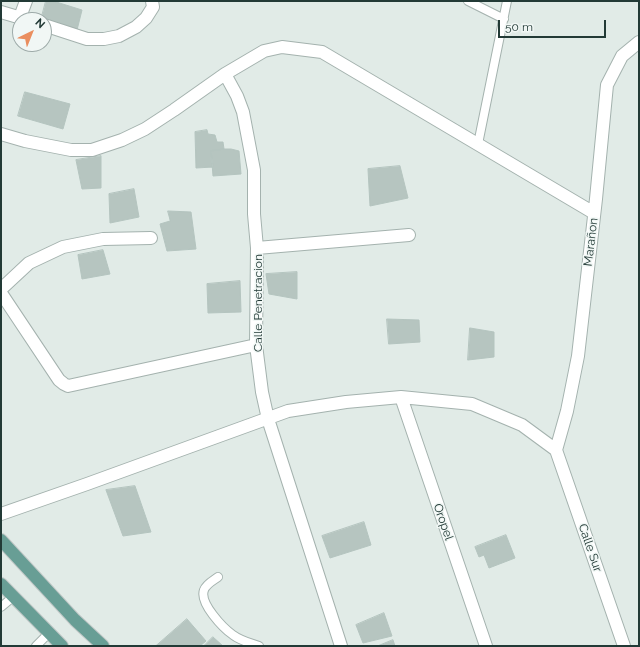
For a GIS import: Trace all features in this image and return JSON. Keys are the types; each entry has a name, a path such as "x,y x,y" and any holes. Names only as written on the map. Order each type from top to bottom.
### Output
{"main road":[{"path":"1,540 75,620 103,646"},
{"path":"1,584 62,646"}],"street":[{"path":"25,12 26,1"},
{"path":"52,28 87,39 104,39 119,36 136,27 146,18 153,7 152,1"},
{"path":"1,12 12,15"},
{"name":"Marañon","path":"556,450 567,411 578,356 607,85 622,56 639,42"},
{"path":"1,134 24,141 71,150 92,150 122,140 145,129 225,74 264,51 282,47 322,52 594,213"},
{"name":"Calle Penetracion","path":"225,74 244,112 254,170 254,214 257,248 256,345 262,392 268,418 341,646"},
{"path":"257,248 409,234"},
{"path":"1,289 28,263 63,247 103,239 150,238"},
{"path":"1,293 59,380 68,386 256,345"},
{"path":"1,514 288,411 346,402 401,397 472,404 522,425 556,450"},
{"name":"Oropel","path":"401,397 486,646"},
{"name":"Calle Sur","path":"556,450 624,646"}],"lane":[{"path":"468,1 504,19"},
{"path":"478,144 507,1"},
{"path":"218,577 204,590 206,603 214,617 234,636 243,641 259,646"},
{"path":"1,607 13,597"},
{"path":"36,646 48,633"}],"building":[{"path":"46,1 53,1 82,10 77,30 52,23 52,12 43,12"},
{"path":"25,92 70,104 63,129 18,116"},
{"path":"207,130 208,134 215,135 217,142 223,142 224,149 211,151 213,167 196,168 195,132"},
{"path":"224,149 239,151 241,174 213,176 211,151"},
{"path":"101,156 101,188 82,189 76,160"},
{"path":"400,166 408,198 370,206 368,169"},
{"path":"134,189 139,217 110,223 109,194"},
{"path":"168,211 191,212 196,249 167,251 160,224 170,221"},
{"path":"103,250 110,274 82,279 78,255"},
{"path":"297,272 297,299 269,294 266,274"},
{"path":"240,281 241,312 208,313 207,284"},
{"path":"387,319 419,320 420,342 389,344"},
{"path":"470,328 494,332 494,357 468,360"},
{"path":"135,486 151,532 123,536 106,490"},
{"path":"364,522 371,545 330,558 322,536"},
{"path":"506,535 515,558 489,568 484,555 479,557 475,547"},
{"path":"384,613 392,636 363,643 356,625"},
{"path":"187,619 206,641 200,646 156,646"},
{"path":"213,637 223,646 204,646"},
{"path":"393,640 395,646 378,646"}]}
